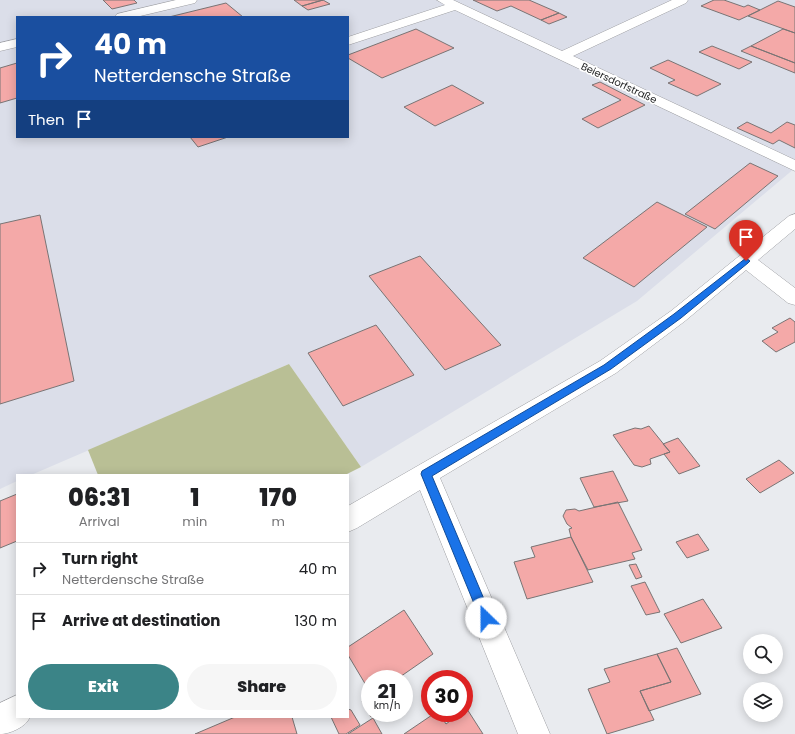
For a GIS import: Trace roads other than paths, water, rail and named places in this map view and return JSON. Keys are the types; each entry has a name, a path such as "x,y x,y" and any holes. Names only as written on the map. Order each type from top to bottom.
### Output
{"street":[{"path":"125,16 191,0"},
{"path":"562,56 682,0"},
{"path":"349,41 449,3"},
{"name":"Beiersdorfstraße","path":"449,3 795,166"},
{"path":"0,47 16,43"},
{"path":"349,519 608,367 678,316 795,220"},
{"path":"746,261 795,298"},
{"path":"426,474 534,734"},
{"path":"0,721 16,713"}]}
